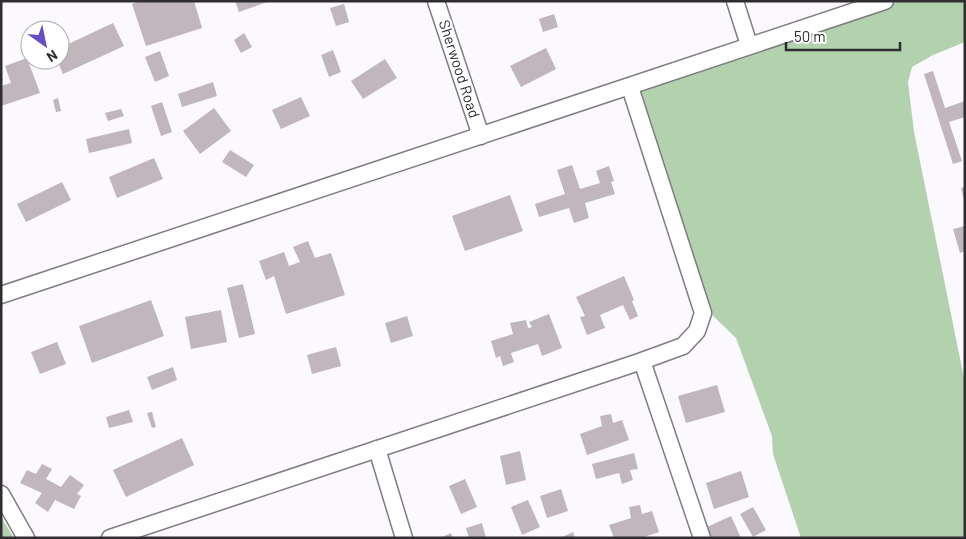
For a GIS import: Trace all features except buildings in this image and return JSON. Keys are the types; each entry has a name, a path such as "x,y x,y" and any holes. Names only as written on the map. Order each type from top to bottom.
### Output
{"street":[{"name":"Sherwood Road","path":"436,1 481,136"},
{"path":"735,1 750,45"},
{"path":"1,295 885,1"},
{"path":"110,538 683,346 697,331 703,313 630,86"},
{"path":"642,361 702,538"},
{"path":"377,449 404,538"},
{"path":"1,494 26,538"}],"green space":[{"path":"900,1 965,1 965,42 933,55 912,67 908,82 914,132 965,383 965,538 801,538 773,454 772,436 736,338 707,310 638,90"},
{"path":"1,517 14,538 1,538"}]}
